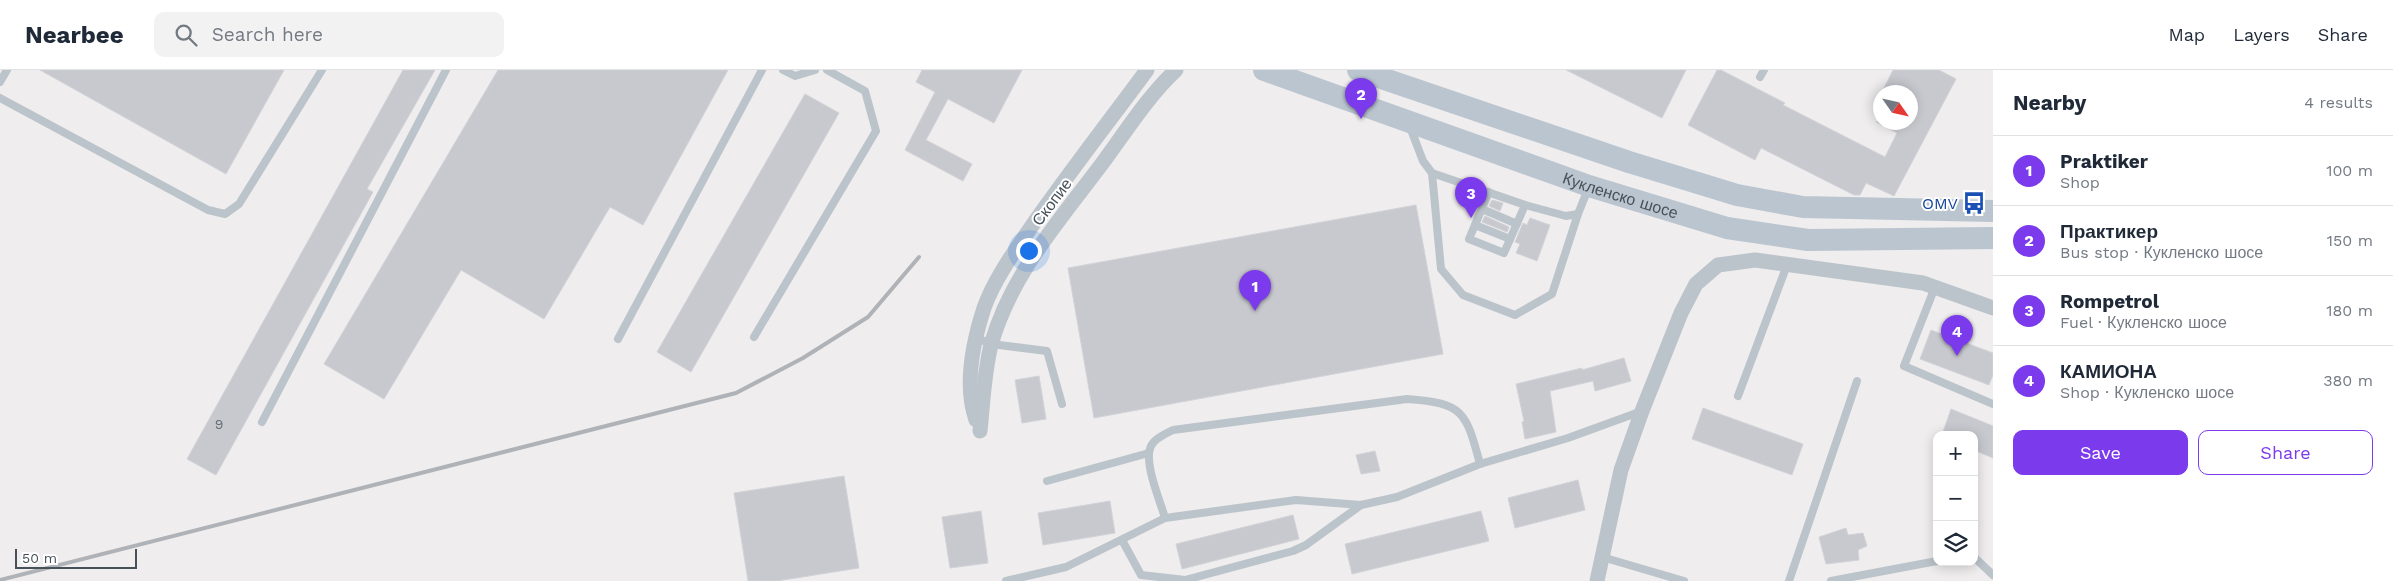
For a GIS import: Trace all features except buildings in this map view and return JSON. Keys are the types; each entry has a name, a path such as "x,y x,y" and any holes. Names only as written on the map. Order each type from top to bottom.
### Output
{"main road":[{"name":"Кукленско шосе","path":"1264,70 1409,123 1511,156 1590,186 1727,228 1808,240 1993,238"},
{"name":"Кукленско шосе","path":"1358,70 1629,162 1737,195 1803,207 1993,212"}],"street":[{"path":"976,338 985,308 998,279 1050,201 1147,70"},
{"name":"Скопие","path":"976,338 972,362 971,396 980,431 987,364 992,344 1012,290 1045,239 1156,92 1176,70"},
{"path":"1050,201 1064,214"},
{"path":"1597,581 1621,470 1642,411 1681,313 1696,284 1718,265 1755,260 1923,283 1993,308"}],"lane":[{"path":"0,82 7,70"},
{"path":"0,98 208,210 225,214 239,204 322,70"},
{"path":"262,422 446,70"},
{"path":"618,339 762,70"},
{"path":"782,70 795,76 815,70"},
{"path":"754,337 876,131 866,91 827,70"},
{"path":"1409,123 1423,161 1432,173 1442,269 1463,295 1515,315 1552,294 1578,214 1590,186"},
{"path":"1432,173 1525,205 1566,216 1578,214"},
{"path":"1489,192 1469,239 1504,253 1525,205"},
{"path":"1482,209 1517,224"},
{"path":"1475,225 1510,239"},
{"path":"1738,396 1787,265"},
{"path":"1935,287 1904,366 1993,404"},
{"path":"976,338 992,344 1047,351 1062,404"},
{"path":"1790,581 1858,381"},
{"path":"1165,518 1148,460 1149,453 1158,438 1173,430 1407,400 1436,401 1458,411 1470,426 1480,464"},
{"path":"1006,581 1066,567 1165,518 1296,500 1361,505 1397,497 1480,464 1568,438 1642,411"},
{"path":"1047,481 1149,453"},
{"path":"1122,540 1141,575 1185,580 1293,551 1361,505"},
{"path":"1602,557 1684,581"},
{"path":"1831,581 1933,562"},
{"path":"1978,562 1993,575"}],"railway":[{"path":"0,580 736,393 803,358 868,317 919,257"}],"place":[{"name":"Практикер","path":"1361,119"},
{"name":"OMV","path":"1974,203"},
{"name":"Rompetrol","path":"1471,218"},
{"name":"Praktiker","path":"1255,311"},
{"name":"КАМИОНА","path":"1957,356"}]}
